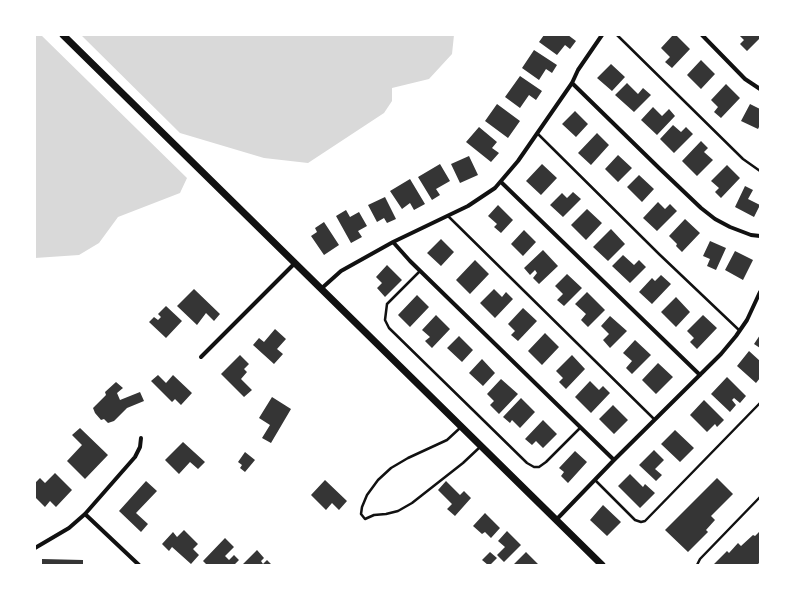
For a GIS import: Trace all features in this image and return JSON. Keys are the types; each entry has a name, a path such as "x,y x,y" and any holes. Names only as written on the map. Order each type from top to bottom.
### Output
{"main road":[{"path":"63,35 557,519 602,565"}],"street":[{"path":"322,288 341,271 393,242 484,197 501,182 572,83 578,70 602,35"},
{"path":"702,35 745,79 760,89"},
{"path":"572,83 659,168 715,219 730,227 751,235 760,236"},
{"path":"501,182 700,375"},
{"path":"393,242 420,271 614,460"},
{"path":"201,357 295,263"},
{"path":"557,519 594,480 721,354 747,320 760,292"},
{"path":"35,548 69,528 85,514 135,457 140,447 141,438"},
{"path":"85,514 139,565"}],"lane":[{"path":"617,35 743,158 760,171"},
{"path":"537,133 740,331"},
{"path":"448,216 655,420"},
{"path":"420,271 387,304 385,320 389,328 527,463 534,467 539,467 581,428"},
{"path":"594,480 635,520 641,522 645,521 760,402"},
{"path":"462,427 447,440 408,458 391,468 378,480 367,495 361,514 366,519 398,511 412,503 463,463 481,445"},
{"path":"697,565 700,559 760,497"}],"shaded area":[{"path":"35,35 41,35 187,178 180,193 118,217 99,243 79,255 35,258"},
{"path":"81,35 454,35 452,54 429,79 392,88 392,101 384,113 308,163 264,158 180,133"}],"building":[{"path":"544,35 568,35 576,41 570,49 565,45 557,55 539,42"},
{"path":"673,35 676,35 690,49 672,68 665,62 670,57 661,48"},
{"path":"739,35 760,35 760,38 747,51 740,44 744,40"},
{"path":"534,50 557,65 552,73 546,69 539,80 522,68"},
{"path":"701,60 715,74 701,89 687,75"},
{"path":"611,64 625,77 612,91 597,78"},
{"path":"520,76 542,91 536,100 529,95 520,108 505,97"},
{"path":"627,83 638,94 643,88 651,95 634,112 615,95"},
{"path":"726,84 740,98 721,118 714,112 718,107 711,100"},
{"path":"497,104 520,121 508,138 485,121"},
{"path":"750,104 760,109 760,125 758,129 741,121"},
{"path":"653,107 662,116 669,109 675,116 657,135 641,120"},
{"path":"575,111 588,124 576,137 562,124"},
{"path":"673,125 681,132 686,127 693,134 674,153 660,139"},
{"path":"479,127 497,142 492,148 499,153 491,162 466,142"},
{"path":"597,133 609,145 591,165 578,153"},
{"path":"701,141 708,148 704,152 713,160 697,176 682,161"},
{"path":"618,155 632,168 618,182 605,169"},
{"path":"469,156 478,175 460,183 451,164"},
{"path":"440,164 450,181 436,189 440,195 432,200 418,177"},
{"path":"542,164 557,178 541,195 526,181"},
{"path":"727,165 740,178 721,198 715,192 719,188 711,181"},
{"path":"639,175 654,189 642,202 627,187"},
{"path":"410,179 425,204 414,210 410,203 402,209 390,191"},
{"path":"745,186 753,190 748,199 760,205 754,217 735,207"},
{"path":"573,192 581,199 563,217 550,205 562,193 567,198"},
{"path":"385,197 396,219 387,223 384,218 377,222 368,205"},
{"path":"658,202 665,209 670,204 677,211 657,231 643,218"},
{"path":"498,205 513,220 501,233 494,227 497,224 488,216"},
{"path":"587,209 602,223 586,240 571,225"},
{"path":"346,210 350,217 359,212 367,226 358,231 362,237 351,243 336,216"},
{"path":"685,219 700,233 682,252 669,236"},
{"path":"324,222 339,245 324,255 311,236 317,232 315,228"},
{"path":"611,229 625,244 608,261 593,247"},
{"path":"524,230 536,242 523,256 511,244"},
{"path":"441,239 454,252 441,266 427,253"},
{"path":"710,241 726,248 716,270 707,266 710,259 703,256"},
{"path":"543,250 558,266 539,284 533,278 537,273 535,270 530,275 524,268"},
{"path":"735,251 753,260 743,280 725,270"},
{"path":"623,255 634,265 639,260 646,267 630,283 612,266"},
{"path":"475,260 489,274 470,294 456,280"},
{"path":"387,265 402,280 385,297 377,288 382,283 376,277"},
{"path":"567,274 582,288 564,306 557,300 563,294 555,286"},
{"path":"661,275 671,284 652,304 639,292 652,278 655,281"},
{"path":"194,289 220,314 214,321 206,313 197,325 177,306"},
{"path":"494,289 502,297 506,292 513,299 495,318 480,303"},
{"path":"587,292 605,310 588,327 581,320 586,314 575,304"},
{"path":"417,295 429,307 410,327 398,315"},
{"path":"676,297 690,312 676,327 661,312"},
{"path":"166,306 182,321 166,338 149,322 154,317 158,320 161,317 158,314"},
{"path":"523,308 537,321 518,341 511,335 515,331 508,324"},
{"path":"436,315 450,329 432,348 425,341 430,337 422,330"},
{"path":"703,315 717,328 697,349 690,342 694,338 687,331"},
{"path":"610,316 627,331 610,348 603,340 609,334 601,326"},
{"path":"275,329 286,339 277,349 283,354 274,364 253,345 259,338 264,342"},
{"path":"545,333 559,347 542,365 528,351"},
{"path":"760,335 760,348 754,344"},
{"path":"459,336 473,350 462,362 447,348"},
{"path":"635,340 651,355 632,374 626,368 632,361 623,353"},
{"path":"749,351 760,361 760,378 756,383 737,366"},
{"path":"240,355 249,364 244,369 247,372 241,379 252,390 244,397 221,374"},
{"path":"572,355 585,369 566,389 559,382 563,378 556,371"},
{"path":"482,359 495,373 483,386 469,373"},
{"path":"658,363 673,377 656,394 642,380"},
{"path":"158,375 166,383 173,375 192,393 181,405 175,399 172,402 151,381"},
{"path":"727,377 746,396 740,403 734,398 732,400 736,405 730,412 711,394"},
{"path":"501,379 518,394 499,414 490,405 494,401 487,394"},
{"path":"590,381 599,390 603,386 610,393 591,413 575,397"},
{"path":"116,382 123,388 117,393 120,400 140,392 144,401 127,408 114,421 108,423 104,419 101,420 93,408 106,395 105,392"},
{"path":"272,397 291,409 271,443 262,438 270,425 259,418"},
{"path":"521,398 535,412 520,428 512,420 510,423 503,417"},
{"path":"704,400 724,420 717,427 715,424 707,432 690,415"},
{"path":"613,405 628,420 614,434 599,419"},
{"path":"543,420 557,434 543,448 536,441 532,445 525,439"},
{"path":"80,428 108,455 85,479 67,461 82,445 72,435"},
{"path":"675,430 694,448 680,462 661,444"},
{"path":"183,442 205,462 198,469 190,462 179,474 165,460"},
{"path":"654,450 664,460 655,469 662,475 656,481 639,465"},
{"path":"575,451 587,462 568,483 561,476 564,472 559,468"},
{"path":"245,452 255,460 245,472 240,468 242,465 238,462"},
{"path":"55,473 72,490 56,507 50,501 45,507 35,497 35,483 40,478 45,483"},
{"path":"630,474 643,487 645,484 655,493 640,508 618,486"},
{"path":"717,478 733,494 711,516 715,520 706,530 708,532 688,552 665,530"},
{"path":"325,480 347,501 339,510 332,503 326,510 311,495"},
{"path":"146,481 157,491 136,513 148,524 141,532 119,511"},
{"path":"446,481 460,495 464,491 471,498 455,516 447,509 452,504 438,490"},
{"path":"603,505 621,522 607,536 590,520"},
{"path":"485,513 500,528 491,538 485,532 482,534 473,526"},
{"path":"184,530 198,544 193,549 199,555 191,564 172,547 169,551 162,544 173,532 177,537"},
{"path":"507,531 521,545 504,562 497,555 505,547 498,541"},
{"path":"760,531 760,562 757,565 713,565 727,551 729,553 738,543 741,546"},
{"path":"225,538 234,547 225,556 229,560 234,555 239,560 234,565 207,565 203,561"},
{"path":"257,550 264,558 261,561 263,564 267,560 272,565 242,565"},
{"path":"490,552 497,558 490,565 488,565 482,560"},
{"path":"526,552 539,565 513,565"},
{"path":"42,559 83,560 83,565 42,565"}]}
